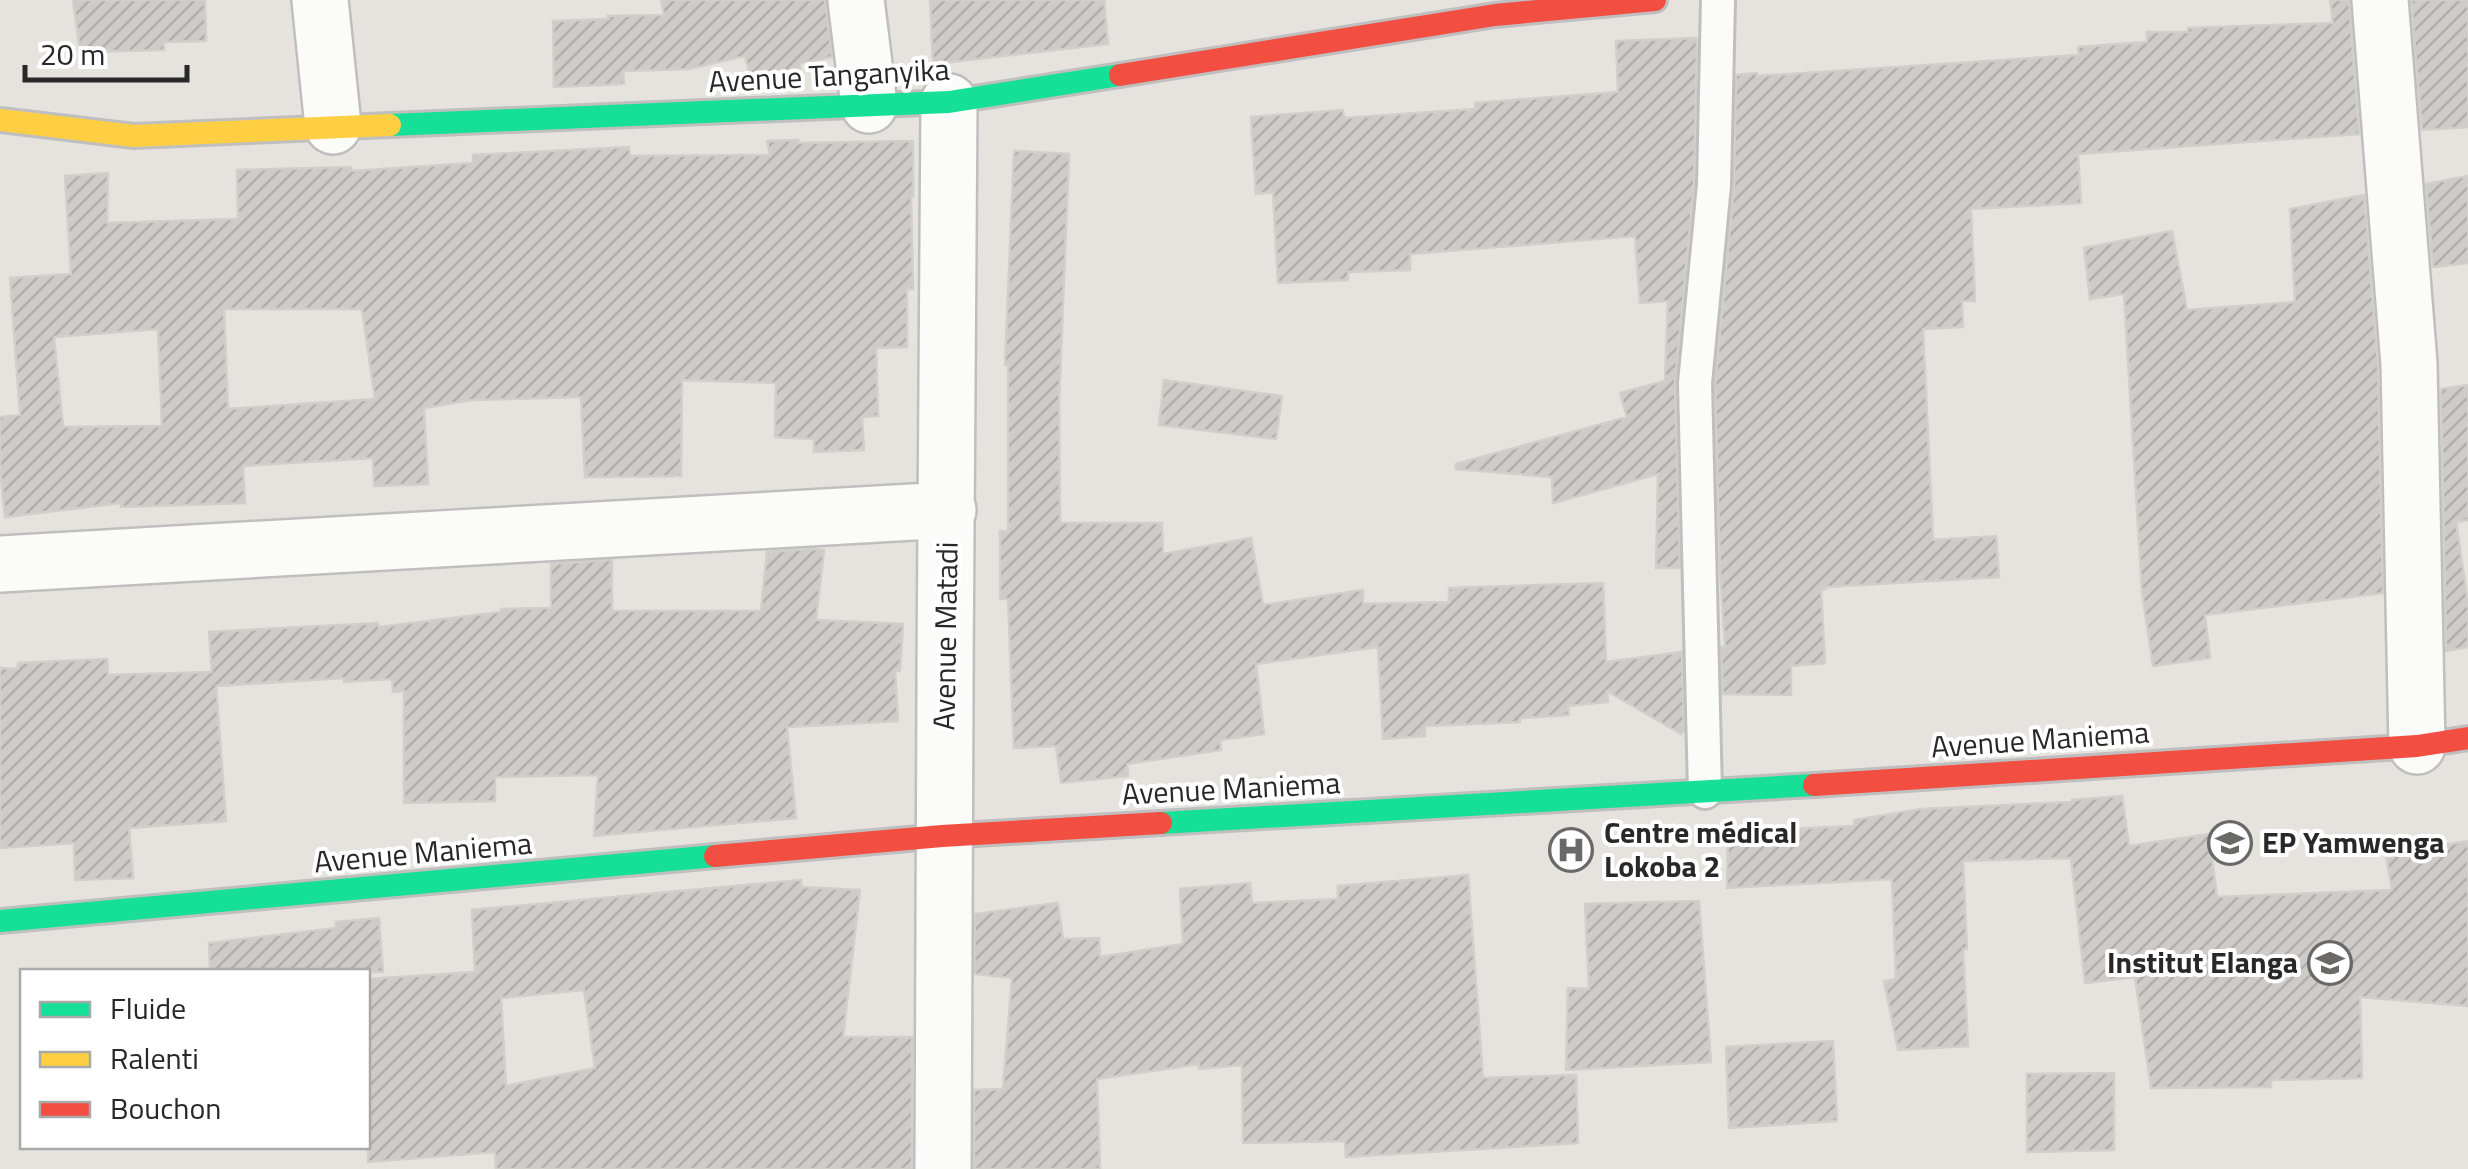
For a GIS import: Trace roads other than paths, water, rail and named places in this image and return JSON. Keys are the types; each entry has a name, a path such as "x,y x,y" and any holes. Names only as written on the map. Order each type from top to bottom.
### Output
{"street":[{"path":"320,0 333,126"},
{"path":"856,0 869,105"},
{"name":"Avenue Tanganyika","path":"0,120 134,136 949,102 1495,8 1655,0"},
{"path":"2380,0 2442,742"},
{"name":"Avenue Matadi","path":"943,1169 949,102"},
{"path":"0,564 948,510"},
{"name":"Avenue Maniema","path":"0,921 942,836 1705,792 2442,742"}],"lane":[{"path":"1705,792 1695,383 1714,186 1718,0"}],"place":[{"name":"EP Yamwenga","path":"2230,843"},
{"name":"Centre médical Lokoba 2","path":"1571,850"},
{"name":"Institut Elanga","path":"2330,963"}]}
